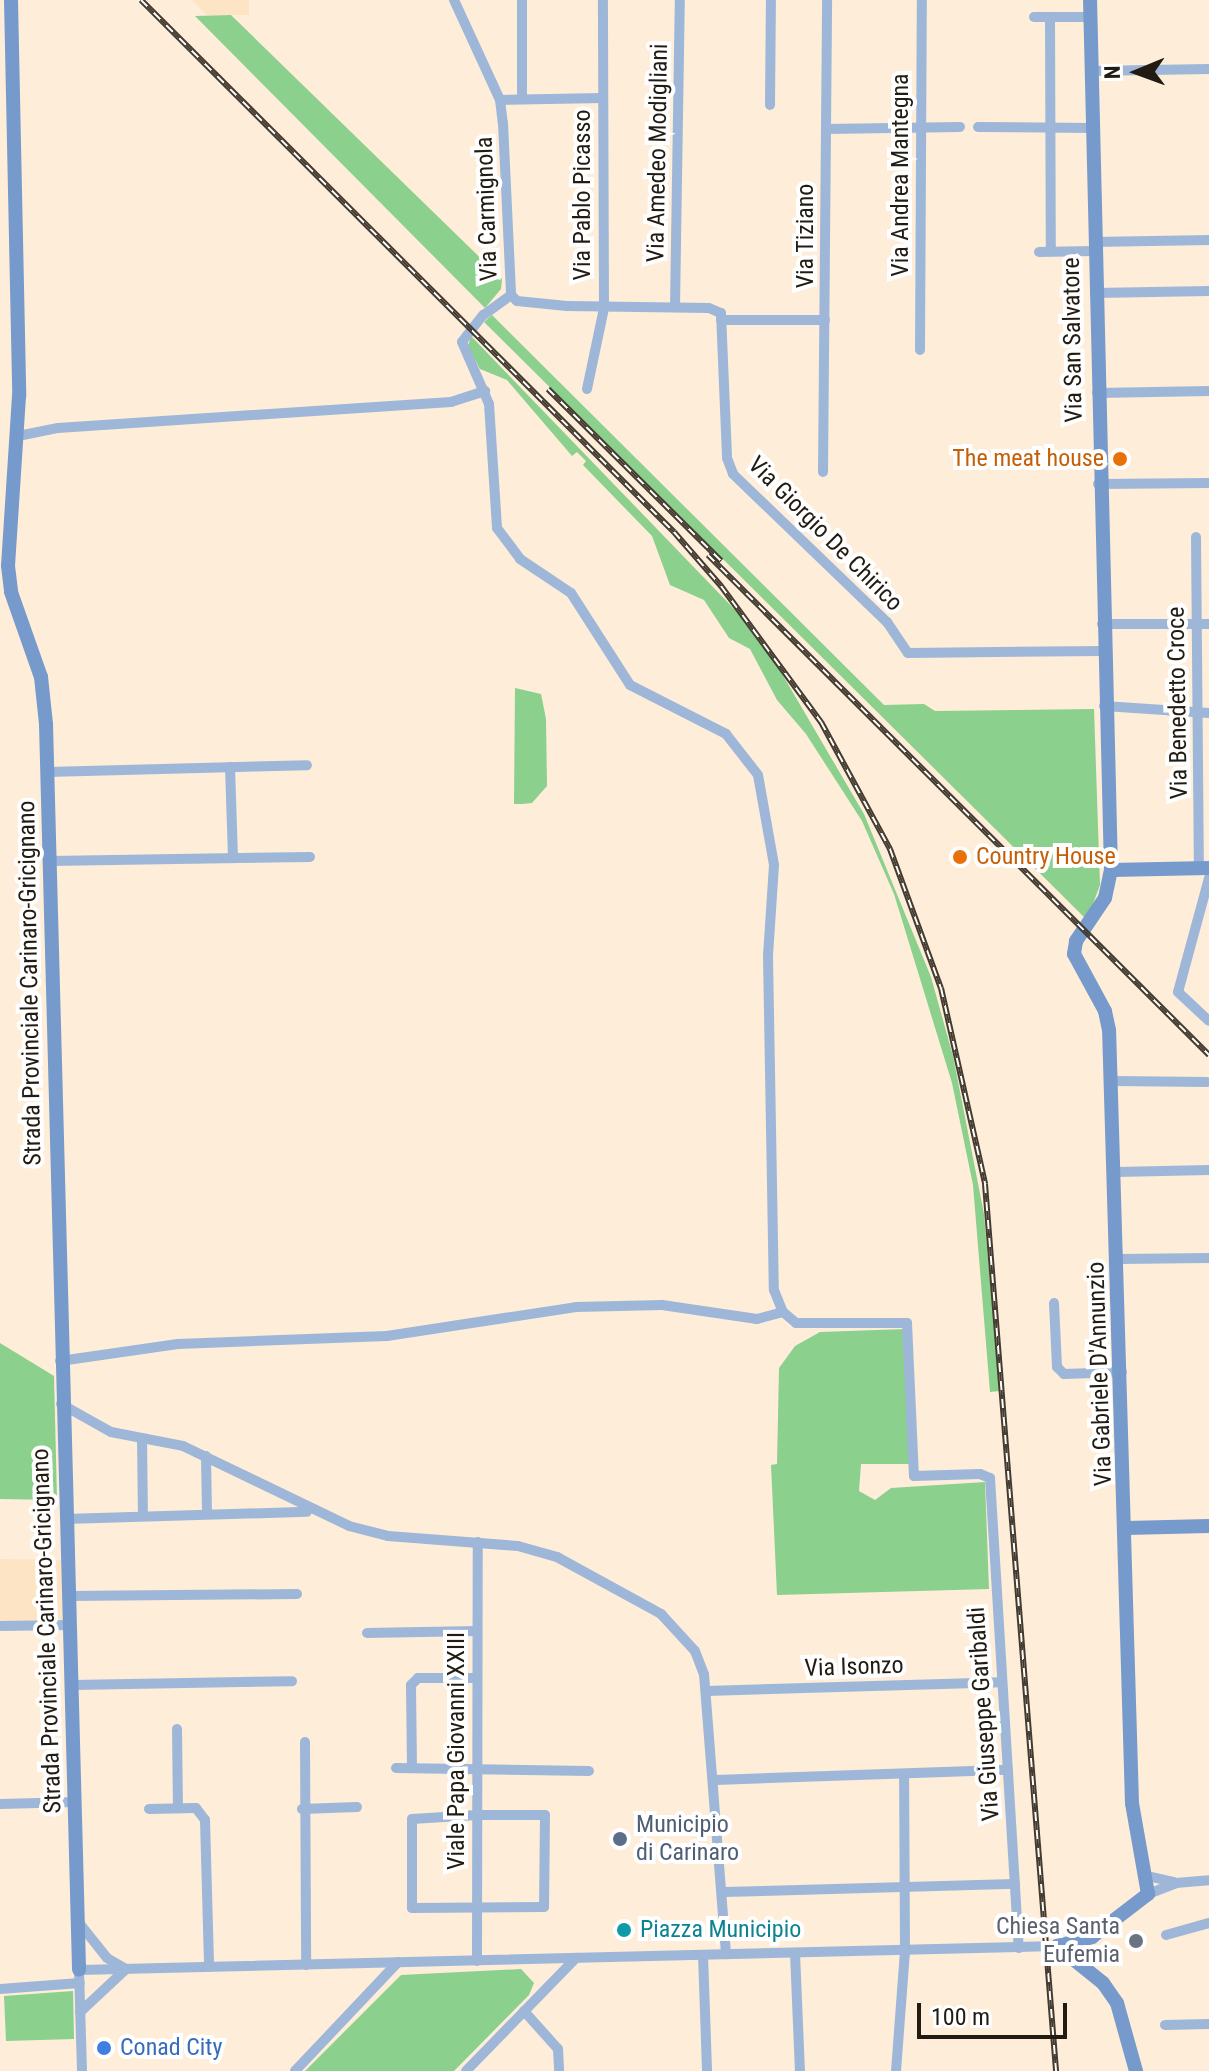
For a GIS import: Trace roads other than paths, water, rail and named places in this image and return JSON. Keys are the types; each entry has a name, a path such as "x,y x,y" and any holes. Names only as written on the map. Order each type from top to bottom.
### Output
{"street":[{"name":"Strada Provinciale Carinaro-Gricignano","path":"11,0 18,436 8,566 11,592 41,677 47,772 60,1403 80,1976"},
{"name":"Via Carmignola","path":"454,0 500,100 511,295 483,315 462,342 485,391 501,537 520,559 571,593 630,685 706,721 744,751 758,775 769,818 774,897 768,956 772,1263 783,1312"},
{"path":"522,0 522,99"},
{"name":"Via Pablo Picasso","path":"587,389 604,308 603,0"},
{"name":"Via Amedeo Modigliani","path":"675,307 680,0"},
{"path":"770,105 771,0"},
{"name":"Via Tiziano","path":"823,472 827,0"},
{"name":"Via Andrea Mantegna","path":"920,350 922,0"},
{"name":"Via San Salvatore","path":"1090,0 1098,484 1111,870"},
{"path":"1034,17 1090,17"},
{"path":"1050,17 1051,251"},
{"path":"1090,71 1209,69"},
{"path":"500,100 603,98"},
{"path":"826,129 960,127"},
{"path":"978,127 1091,128"},
{"path":"1039,252 1209,240"},
{"path":"1095,293 1209,291"},
{"path":"511,295 517,301 604,308 709,308 721,313 721,320 825,320"},
{"name":"Via Giorgio De Chirico","path":"721,320 727,458 733,474 887,622 908,653 1103,651"},
{"path":"18,436 58,428 451,402 485,391"},
{"path":"1097,393 1209,391"},
{"path":"1098,484 1209,483"},
{"name":"Via Benedetto Croce","path":"1196,537 1203,624 1206,872 1178,992 1209,1021"},
{"path":"1102,624 1203,624"},
{"path":"1104,706 1204,713"},
{"path":"47,772 307,765"},
{"path":"230,767 233,858"},
{"path":"49,861 310,857"},
{"path":"1111,870 1206,872"},
{"name":"Via Gabriele D'Annunzio","path":"1111,870 1105,898 1076,941 1074,954 1105,1011 1112,1081 1132,1803 1148,1894"},
{"path":"1112,1081 1207,1082"},
{"path":"1116,1172 1209,1170"},
{"path":"1119,1259 1209,1258"},
{"path":"1054,1303 1057,1367 1064,1374 1122,1372"},
{"path":"60,1361 189,1343 387,1336 576,1307 662,1305 757,1319 783,1312"},
{"name":"Via Giuseppe Garibaldi","path":"783,1312 796,1323 817,1326 907,1323 914,1476 980,1474 990,1478 1019,1948"},
{"path":"60,1403 111,1432 206,1456 311,1511 388,1536 518,1546 557,1557 625,1590 683,1634 695,1651 706,1691 724,1892 726,1954"},
{"path":"142,1438 143,1516"},
{"path":"206,1456 207,1514"},
{"path":"65,1519 311,1511"},
{"path":"1126,1528 1209,1526"},
{"name":"Viale Papa Giovanni XXIII","path":"477,1961 478,1542"},
{"path":"68,1596 297,1594"},
{"path":"0,1626 70,1625"},
{"path":"367,1633 477,1631"},
{"path":"412,1768 411,1685 418,1678 477,1678"},
{"path":"72,1685 292,1681"},
{"name":"Via Isonzo","path":"706,1691 1002,1682"},
{"path":"177,1729 178,1808"},
{"path":"305,1742 302,1809 306,1965"},
{"path":"396,1768 589,1771"},
{"path":"715,1780 1008,1770"},
{"path":"896,2071 905,1951 904,1774"},
{"path":"0,1804 76,1802"},
{"path":"302,1809 357,1807"},
{"path":"149,1809 196,1808 205,1820 209,1967"},
{"path":"477,1815 545,1815 544,1907 412,1908 412,1819 477,1815"},
{"path":"1143,1875 1176,1883"},
{"path":"0,1989 126,1969 1057,1946 1092,1937 1148,1894 1176,1883 1209,1880"},
{"path":"724,1892 1015,1884"},
{"path":"78,1922 99,1951 126,1969"},
{"path":"1166,1935 1209,1923"},
{"path":"1057,1946 1103,1983 1117,2003 1136,2071"},
{"path":"795,1953 800,2071"},
{"path":"703,1955 707,2071"},
{"path":"466,2071 576,1958"},
{"path":"295,2071 398,1962"},
{"path":"80,2012 126,1969"},
{"path":"80,1976 82,2071"},
{"path":"524,2011 558,2049 559,2071"},
{"path":"1165,2025 1209,2024"}],"railway":[{"path":"141,0 674,532 721,586 821,722 890,849 941,988 985,1184 1056,2071"},
{"path":"548,389 721,561"},
{"path":"708,555 1209,1055"}],"place":[{"name":"The meat house","path":"1120,459"},
{"name":"Country House","path":"960,857"},
{"name":"Municipio di Carinaro","path":"620,1839"},
{"name":"Piazza Municipio","path":"624,1930"},
{"name":"Chiesa Santa Eufemia","path":"1136,1941"},
{"name":"Conad City","path":"104,2048"}]}
